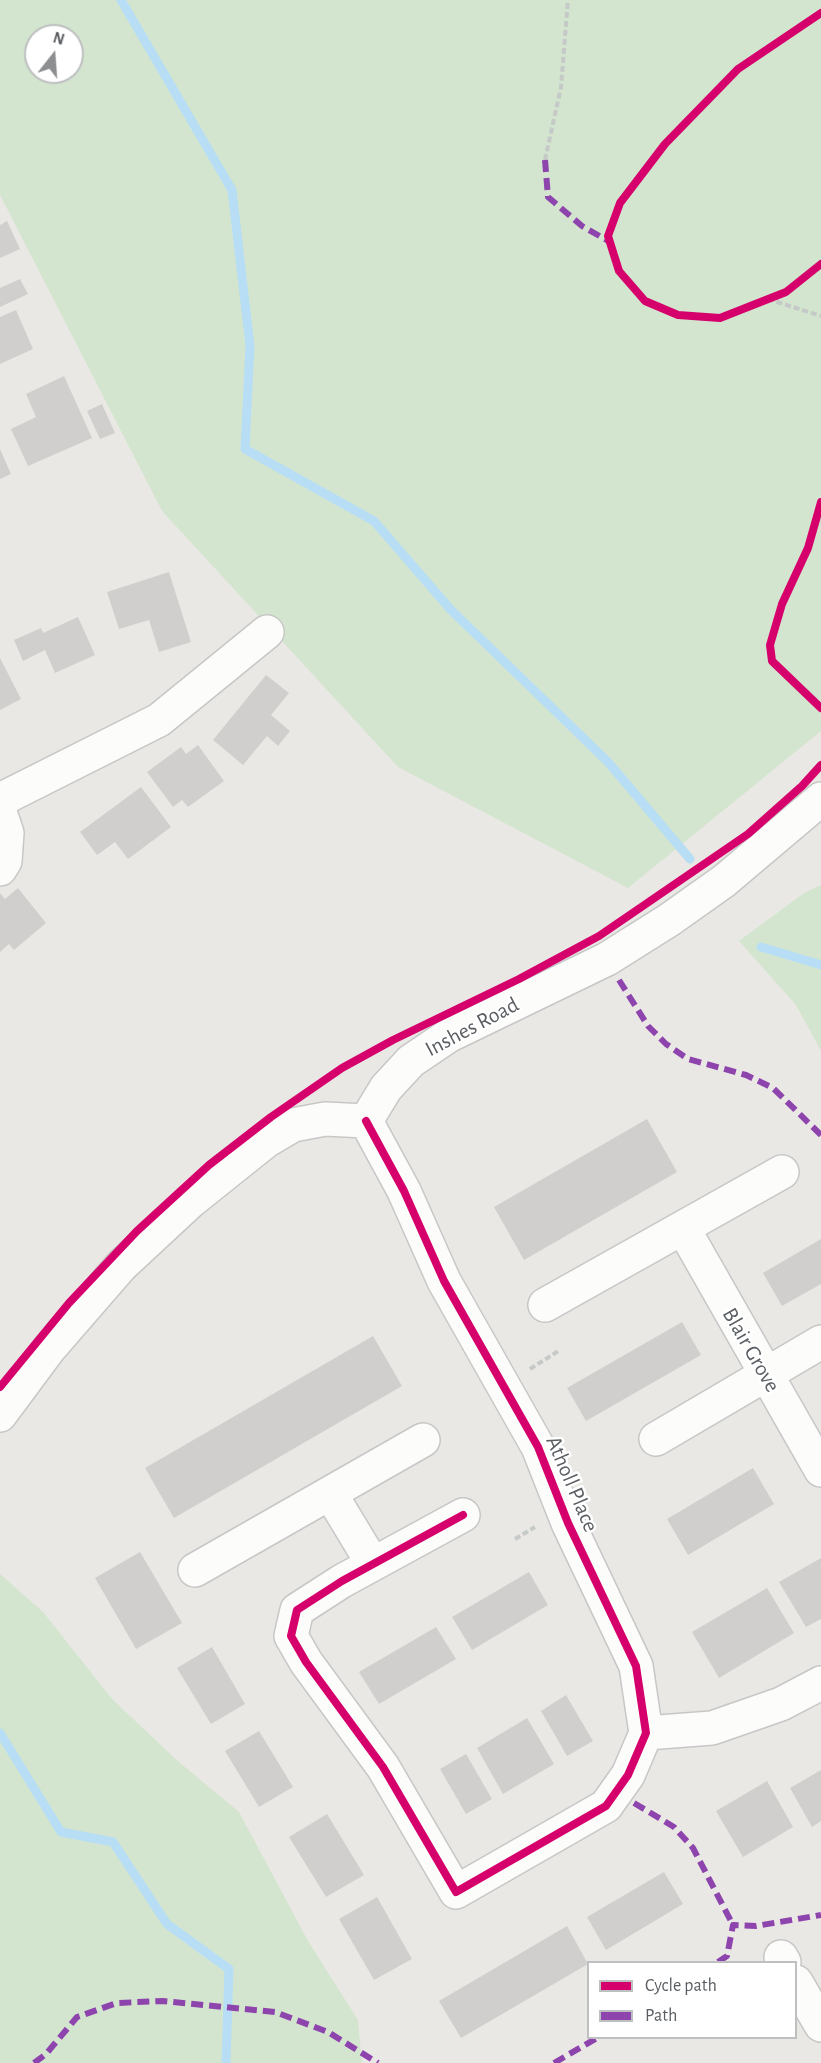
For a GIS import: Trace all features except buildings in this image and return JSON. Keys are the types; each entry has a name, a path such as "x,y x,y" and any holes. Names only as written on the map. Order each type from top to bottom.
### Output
{"street":[{"path":"0,800 159,720 267,632"},
{"name":"Inshes Road","path":"366,1121 386,1088 411,1061 448,1036 607,959 669,920 724,881 821,799"},
{"path":"0,812 7,832 5,861 0,869"},
{"path":"0,1415 49,1348 122,1266 191,1201 247,1156 293,1125 325,1119 366,1121"},
{"name":"Atholl Place","path":"366,1121 404,1191 444,1281 538,1447 568,1523 636,1666 646,1732"},
{"path":"545,1305 782,1172"},
{"name":"Blair Grove","path":"683,1228 821,1470"},
{"path":"656,1439 821,1342"},
{"path":"195,1570 423,1440"},
{"path":"330,1493 373,1564"},
{"path":"463,1515 373,1564 297,1610 291,1636 306,1662 383,1767 456,1892 606,1806 628,1775 646,1732 712,1728 781,1704 821,1683"},
{"path":"797,1984 821,2025"}],"path":[{"path":"545,160 561,87 568,0"},
{"path":"758,303 786,292"},
{"path":"768,299 821,316"},
{"path":"520,1375 560,1350"},
{"path":"515,1539 539,1524"}],"green space":[{"path":"0,0 821,0 821,731 628,888 398,767 162,511 0,195"},
{"path":"821,885 821,1051 796,1005 739,941 804,893"},
{"path":"0,1574 43,1612 113,1700 180,1763 239,1812 308,1941 358,2020 362,2063 0,2063"}],"waterway":[{"path":"121,0 232,190 250,346 245,449 374,521 451,610 608,762 690,859"},
{"path":"761,947 821,965"},
{"path":"0,1733 61,1832 113,1842 167,1924 229,1969 226,2063"}],"marked path":[{"path":"545,160 548,197 582,226 610,242"},
{"path":"619,980 648,1026 666,1044 688,1059 746,1075 773,1088 821,1135"},
{"path":"634,1803 674,1827 693,1848 733,1925"},
{"path":"720,1961 727,1956 733,1925 756,1926 821,1915"},
{"path":"34,2063 46,2054 77,2017 117,2003 163,2001 275,2012 328,2032 378,2063"},
{"path":"554,2063 595,2039"}],"cycle path":[{"path":"821,13 738,69 665,144 620,203 608,236 619,271 645,301 678,315 720,318 786,292 821,264"},
{"path":"821,502 808,548 782,604 770,645 772,661 821,708"},
{"path":"0,1387 69,1303 137,1231 209,1165 271,1117 342,1068 599,936 748,834 802,786 821,765"},
{"path":"366,1121 404,1191 444,1281 538,1447 568,1523 636,1666 646,1733 628,1775 606,1806 456,1892 383,1767 306,1662 291,1636 297,1610 342,1581 463,1515"}]}
